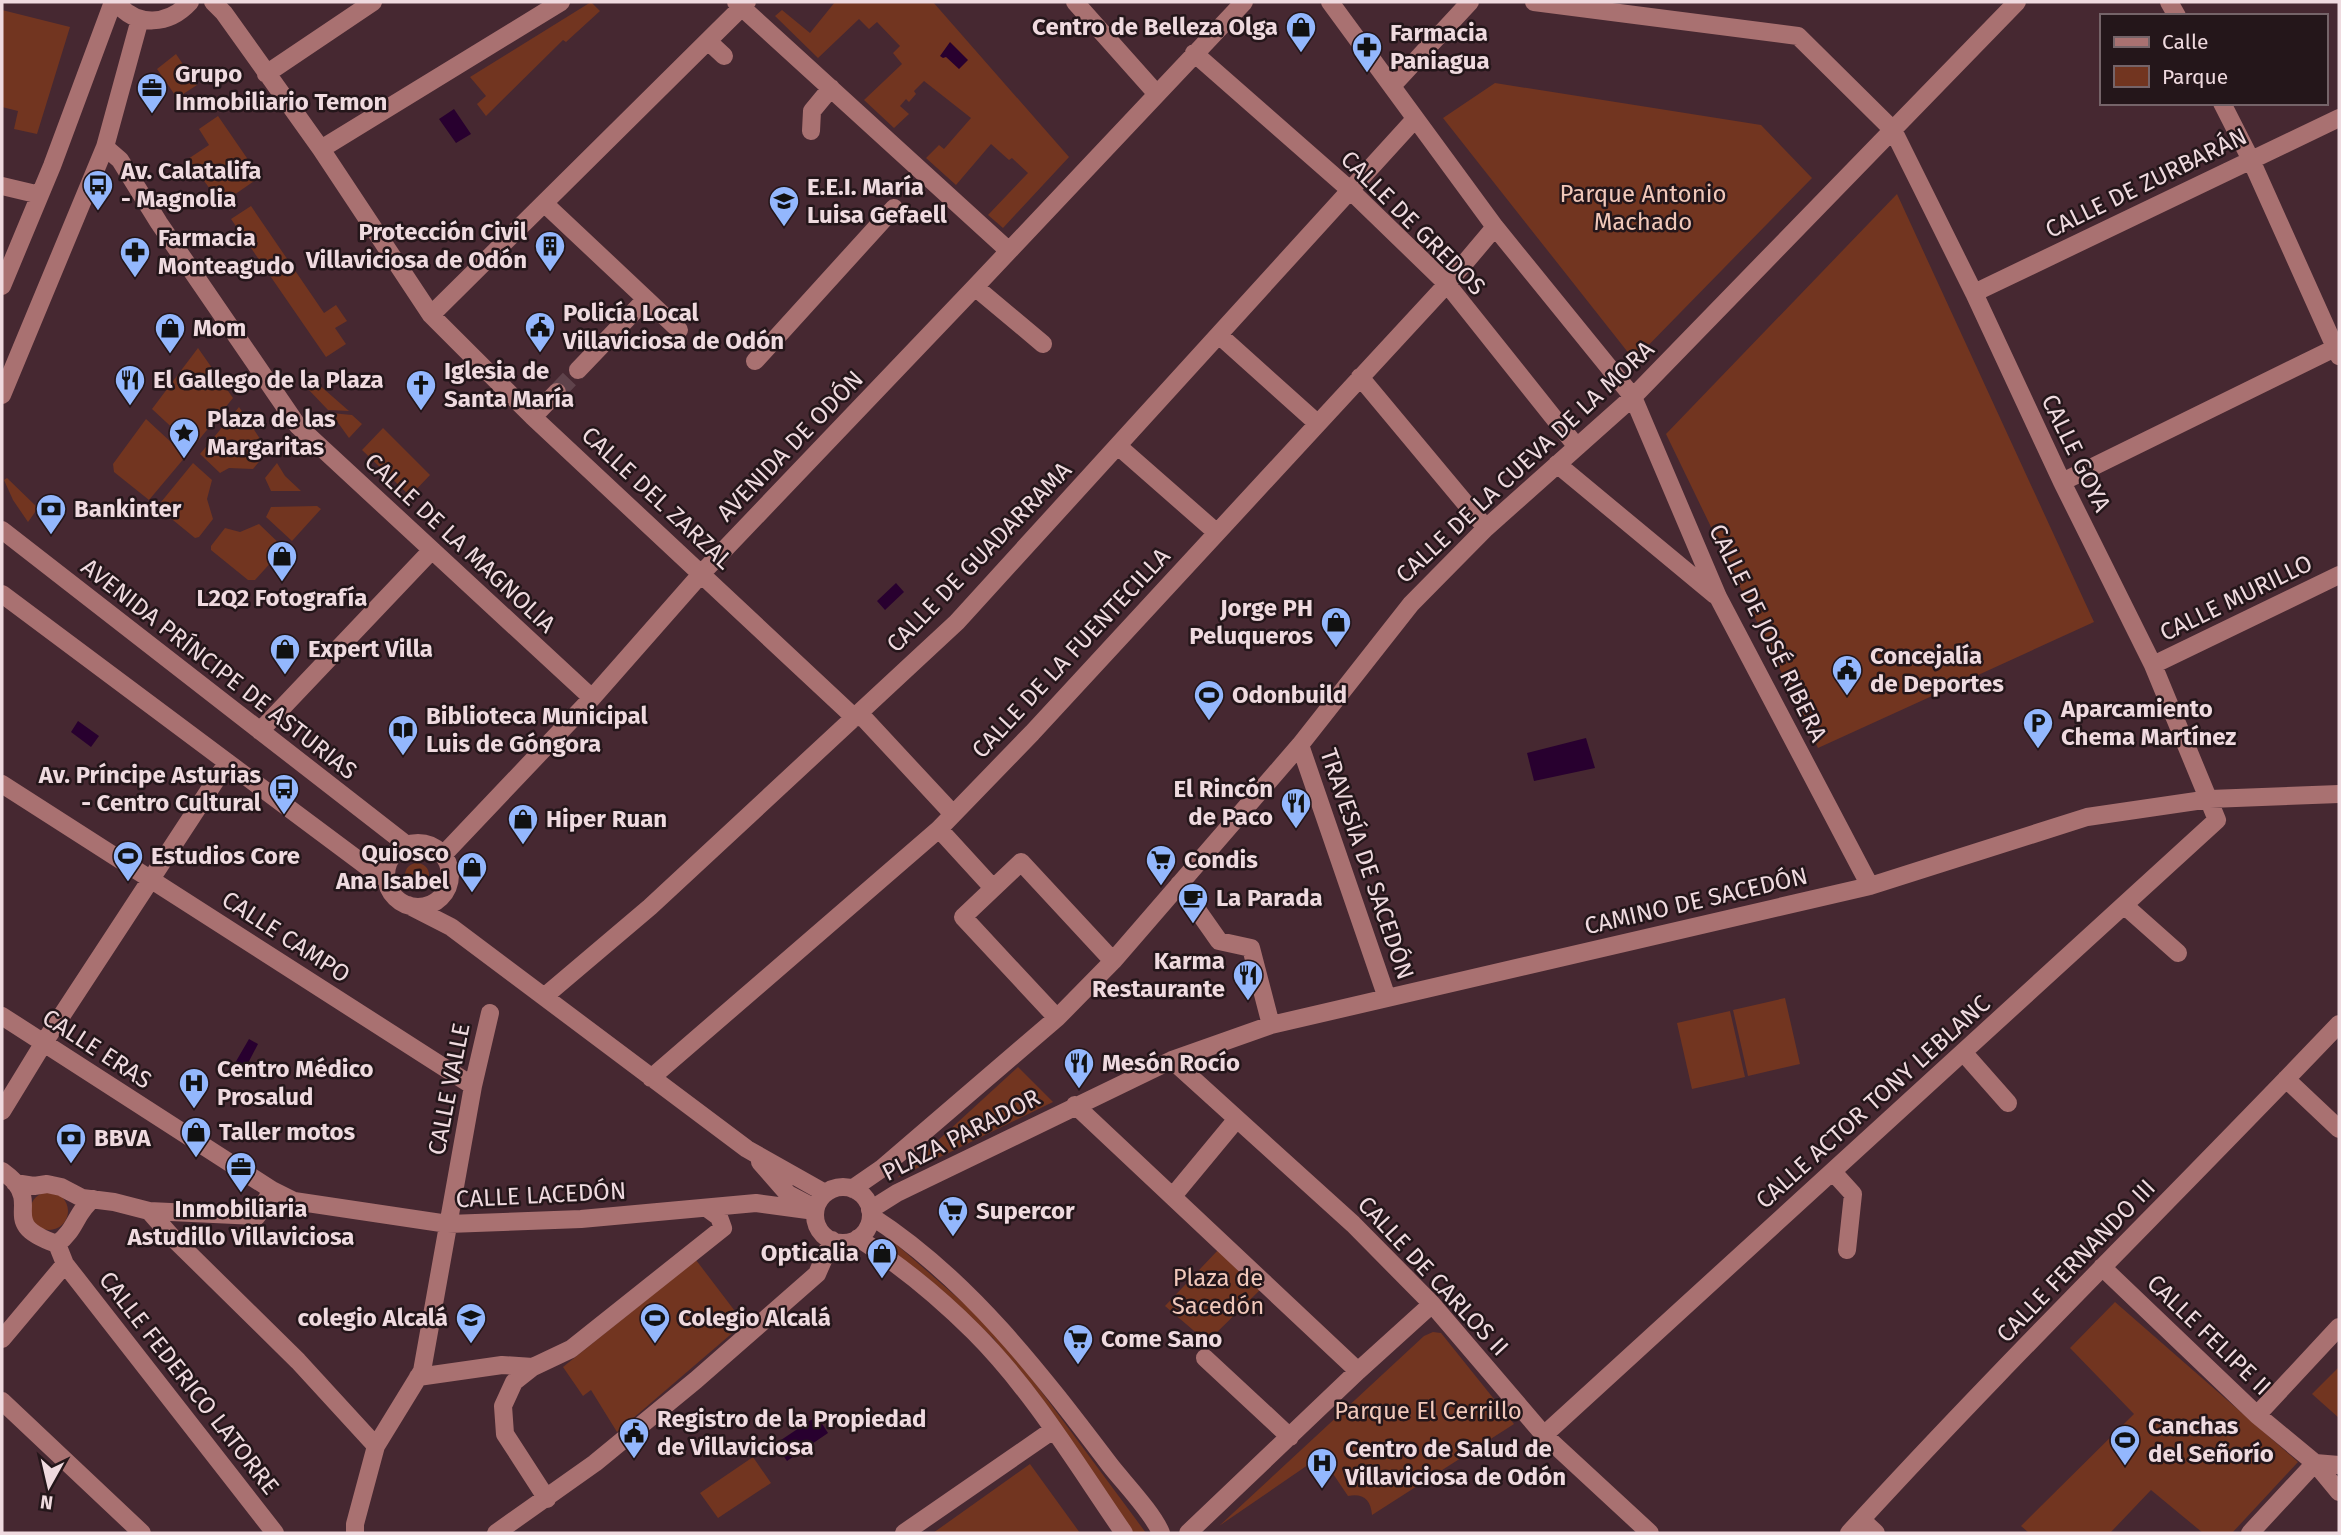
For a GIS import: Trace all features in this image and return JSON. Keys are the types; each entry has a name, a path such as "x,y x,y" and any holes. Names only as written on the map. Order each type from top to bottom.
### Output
{"street":[{"path":"2,286 115,2 130,15 154,21 168,19 190,2"},
{"name":"CALLE DEL ZARZAL","path":"213,2 224,13 321,149 430,315 533,417 858,716 953,814"},
{"path":"266,74 373,2"},
{"path":"321,149 561,2"},
{"path":"1075,2 1156,93"},
{"name":"AVENIDA DE ODÓN","path":"443,855 592,698 702,573 1244,2"},
{"name":"CALLE DE JOSÉ RIBERA","path":"1330,2 1495,227 1633,397 1718,597 1870,886"},
{"path":"1393,85 1470,2"},
{"name":"CALLE GOYA","path":"1534,2 1798,37 1893,130 2153,665 2210,799"},
{"name":"CALLE DE LA CUEVA DE LA MORA","path":"1001,1068 1057,1018 1113,961 1300,745 1410,604 1486,528 1633,397 2013,3"},
{"path":"430,315 545,204 678,62 742,4 1009,251"},
{"path":"2,395 105,147 141,19"},
{"path":"708,35 724,56"},
{"name":"CALLE DE GREDOS","path":"1194,53 1350,190 1447,284 1577,447"},
{"path":"811,131 812,111 831,89"},
{"path":"2062,482 2337,352 2251,160 2223,105"},
{"name":"CALLE DE ZURBARÁN","path":"1974,293 2339,118"},
{"name":"CALLE DE GUADARRAMA","path":"545,996 650,907 957,622 1415,119"},
{"name":"CALLE DE LA MAGNOLIA","path":"105,147 120,160 159,223 298,426 592,698"},
{"path":"2,186 40,195"},
{"path":"545,204 679,330"},
{"path":"755,361 894,208"},
{"name":"CALLE DE LA FUENTECILLA","path":"651,1079 939,829 1032,733 1447,284 1495,227"},
{"path":"975,287 1043,344"},
{"path":"578,370 645,300"},
{"path":"1219,334 1317,423"},
{"path":"1360,377 1486,528"},
{"path":"533,417 557,392"},
{"path":"1118,446 1216,532"},
{"path":"1557,464 1718,597"},
{"name":"AVENIDA PRÍNCIPE DE ASTURIAS","path":"2,530 407,845"},
{"path":"260,731 431,551"},
{"name":"CALLE MURILLO","path":"2153,665 2339,575"},
{"path":"2,594 377,874 386,873"},
{"name":"TRAVESÍA DE SACEDÓN","path":"1300,745 1387,998"},
{"path":"2,1111 227,763"},
{"name":"CALLE CAMPO","path":"2,784 473,1086"},
{"name":"CAMINO DE SACEDÓN","path":"1075,1105 1172,1060 1271,1025 1870,886 2087,817 2210,799 2339,794"},
{"name":"CALLE ACTOR TONY LEBLANC","path":"1544,1435 2217,820 2210,799"},
{"path":"939,829 993,888"},
{"path":"408,905 426,906 441,897 446,890 450,872 443,855 426,845 407,845 392,856 386,873 392,893 408,905 451,927 819,1204"},
{"path":"1057,1018 963,917 1021,862 1113,961"},
{"path":"1179,884 1219,941 1251,948 1271,1025"},
{"path":"441,897 451,927"},
{"path":"2124,905 2178,953"},
{"name":"CALLE VALLE","path":"355,1533 355,1524 376,1446 422,1371 473,1086 490,1013"},
{"name":"CALLE ERAS","path":"2,1016 271,1190"},
{"name":"CALLE FERNANDO III","path":"1856,1526 2102,1267 2203,1167 2339,1024"},
{"path":"1963,1052 2008,1103"},
{"name":"CALLE DE CARLOS II","path":"1172,1060 1353,1224 1432,1304 1544,1435 1582,1473 1650,1533"},
{"name":"PLAZA PARADOR","path":"852,1189 881,1169 1001,1068"},
{"path":"2286,1079 2339,1129"},
{"path":"1075,1105 1358,1371"},
{"name":"PLAZA PARADOR","path":"870,1213 897,1192 1075,1105"},
{"path":"1173,1196 1236,1120"},
{"path":"747,1149 788,1194 819,1204"},
{"path":"756,1203 770,1172"},
{"path":"1833,1172 1853,1194 1847,1250"},
{"path":"7,1181 61,1187 88,1198 149,1212 257,1216 271,1190"},
{"path":"7,1181 21,1195 23,1223 30,1232 57,1244 69,1235 88,1198"},
{"path":"870,1213 865,1232 850,1242 832,1240 821,1233 816,1222 819,1204 843,1187 860,1193 870,1213 912,1245 1003,1329 1161,1533"},
{"name":"CALLE LACEDÓN","path":"271,1190 294,1201 448,1224 581,1219 756,1203 819,1204"},
{"path":"547,1499 505,1434 503,1406 514,1382 533,1367 572,1349 723,1228 719,1217 708,1209"},
{"path":"149,1212 298,1361 376,1446"},
{"path":"858,1238 897,1264 974,1332 1053,1430 1124,1533"},
{"path":"504,1531 595,1463 696,1380 817,1274 832,1240"},
{"name":"CALLE FEDERICO LATORRE","path":"57,1244 65,1264 275,1533"},
{"path":"2,1339 65,1264"},
{"name":"CALLE FELIPE II","path":"2102,1267 2257,1415 2315,1463 2339,1492"},
{"path":"1188,1533 1432,1304"},
{"path":"2257,1415 2339,1327"},
{"path":"1205,1358 1290,1437"},
{"path":"418,1377 502,1365 533,1367"},
{"path":"2,1402 142,1533"},
{"path":"904,1533 1053,1430"},
{"path":"2250,1533 2315,1463 2339,1465"},
{"path":"1856,1526 1876,1533"}],"green space":[{"path":"591,2 600,11 566,42 563,40 486,116 477,104 486,96 470,77"},
{"path":"835,2 933,2 1069,157 1003,228 988,215 1028,173 1012,158 1009,160 991,144 956,185 926,158 939,145 944,149 971,118 924,81 914,91 916,94 909,102 906,99 900,106 909,114 894,128 864,100 902,64 893,53 900,46 877,22 869,29 859,19 818,58 775,16 782,10 810,33"},
{"path":"2,10 70,27 37,134 14,129 18,111 2,107"},
{"path":"176,54 197,85 177,98 157,69"},
{"name":"Parque Antonio Machado","path":"1495,83 1761,125 1812,178 1634,360 1443,118"},
{"path":"218,116 260,177 221,204 188,159 209,145 199,129"},
{"path":"1897,194 2094,622 1818,748 1666,434"},
{"path":"251,206 324,313 336,305 347,321 335,328 346,344 326,357 231,219"},
{"path":"198,348 233,398 193,447 152,409"},
{"path":"317,383 349,411 328,410 308,389"},
{"path":"239,407 268,451 253,469 229,468 220,473 200,454"},
{"path":"331,413 352,415 362,424 349,438"},
{"path":"146,419 186,456 149,500 114,472 113,464"},
{"path":"383,428 430,475 410,496 362,450"},
{"path":"193,463 212,480 207,499 213,519 199,537 195,538 157,507"},
{"path":"277,463 285,476 301,491 271,491 265,478"},
{"path":"7,478 38,508 28,522 13,500 4,480"},
{"path":"317,506 321,509 292,541 266,517 271,507"},
{"path":"259,524 284,548 255,580 248,580 211,550 211,546 225,528 240,532"},
{"path":"417,863 426,866 429,875 426,884 417,887 408,884 405,875 408,866"},
{"path":"1785,998 1800,1064 1748,1076 1733,1010"},
{"path":"1730,1011 1745,1077 1692,1089 1677,1023"},
{"path":"1018,1067 1053,1102 897,1178"},
{"path":"49,1192 62,1198 68,1211 62,1224 49,1230 36,1224 30,1211 36,1198"},
{"path":"889,1238 998,1333 1146,1533 1133,1533 993,1338 885,1244"},
{"name":"Plaza de Sacedón","path":"1219,1249 1262,1288 1207,1342 1165,1306"},
{"name":"Colegio Alcalá","path":"696,1260 744,1323 617,1432 591,1390 583,1396 563,1367"},
{"path":"2115,1302 2298,1462 2232,1533 2203,1533 2151,1490 2110,1533 2029,1533 2021,1526 2134,1414 2070,1348"},
{"name":"Parque El Cerrillo","path":"1433,1332 1441,1333 1514,1424 1372,1515 1370,1505 1365,1499 1348,1496 1321,1456 1219,1526 1424,1336"},
{"path":"2339,1367 2339,1418 2312,1394"},
{"path":"753,1457 771,1483 718,1518 700,1493"},
{"path":"1030,1464 1080,1533 933,1533"}],"shaded area":[{"path":"950,42 968,60 959,69 946,57 940,56"},
{"path":"454,109 471,134 456,143 439,119"},
{"path":"896,583 904,592 885,610 877,601"},
{"path":"78,721 99,736 91,747 71,732"},
{"path":"1586,738 1595,768 1534,781 1527,753"},
{"path":"249,1039 258,1044 245,1069 235,1063"},
{"path":"817,1416 828,1433 787,1461 775,1444"}],"tunnel":[{"path":"557,392 578,370"}],"place":[{"name":"Centro de Belleza Olga","path":"1301,54"},
{"name":"Farmacia Paniagua","path":"1367,74"},
{"name":"Grupo Inmobiliario Temon","path":"152,115"},
{"name":"Av. Calatalifa - Magnolia","path":"98,212"},
{"name":"E.E.I. María Luisa Gefaell","path":"784,228"},
{"name":"Protección Civil Villaviciosa de Odón","path":"550,273"},
{"name":"Farmacia Monteagudo","path":"135,279"},
{"name":"Policía Local Villaviciosa de Odón","path":"540,354"},
{"name":"Mom","path":"170,355"},
{"name":"El Gallego de la Plaza","path":"130,407"},
{"name":"Iglesia de Santa María","path":"421,412"},
{"name":"Plaza de las Margaritas","path":"184,460"},
{"name":"Bankinter","path":"51,536"},
{"name":"L2Q2 Fotografía","path":"282,583"},
{"name":"Jorge PH Peluqueros","path":"1336,649"},
{"name":"Expert Villa","path":"285,676"},
{"name":"Concejalía de Deportes","path":"1847,697"},
{"name":"Odonbuild","path":"1209,722"},
{"name":"Aparcamiento Chema Martínez","path":"2038,750"},
{"name":"Biblioteca Municipal Luis de Góngora","path":"403,757"},
{"name":"Av. Príncipe Asturias - Centro Cultural","path":"284,816"},
{"name":"El Rincón de Paco","path":"1296,830"},
{"name":"Hiper Ruan","path":"523,846"},
{"name":"Estudios Core","path":"128,883"},
{"name":"Condis","path":"1161,887"},
{"name":"Quiosco Ana Isabel","path":"472,894"},
{"name":"La Parada","path":"1193,925"},
{"name":"Karma Restaurante","path":"1248,1002"},
{"name":"Mesón Rocío","path":"1079,1090"},
{"name":"Centro Médico Prosalud","path":"194,1110"},
{"name":"Taller motos","path":"196,1159"},
{"name":"BBVA","path":"71,1165"},
{"name":"Inmobiliaria Astudillo Villaviciosa","path":"241,1194"},
{"name":"Supercor","path":"953,1238"},
{"name":"Opticalia","path":"882,1280"},
{"name":"colegio Alcalá","path":"471,1345"},
{"name":"Colegio Alcalá","path":"655,1345"},
{"name":"Come Sano","path":"1078,1366"},
{"name":"Registro de la Propiedad de Villaviciosa","path":"634,1460"},
{"name":"Canchas del Señorío","path":"2125,1467"},
{"name":"Centro de Salud de Villaviciosa de Odón","path":"1322,1490"}]}
